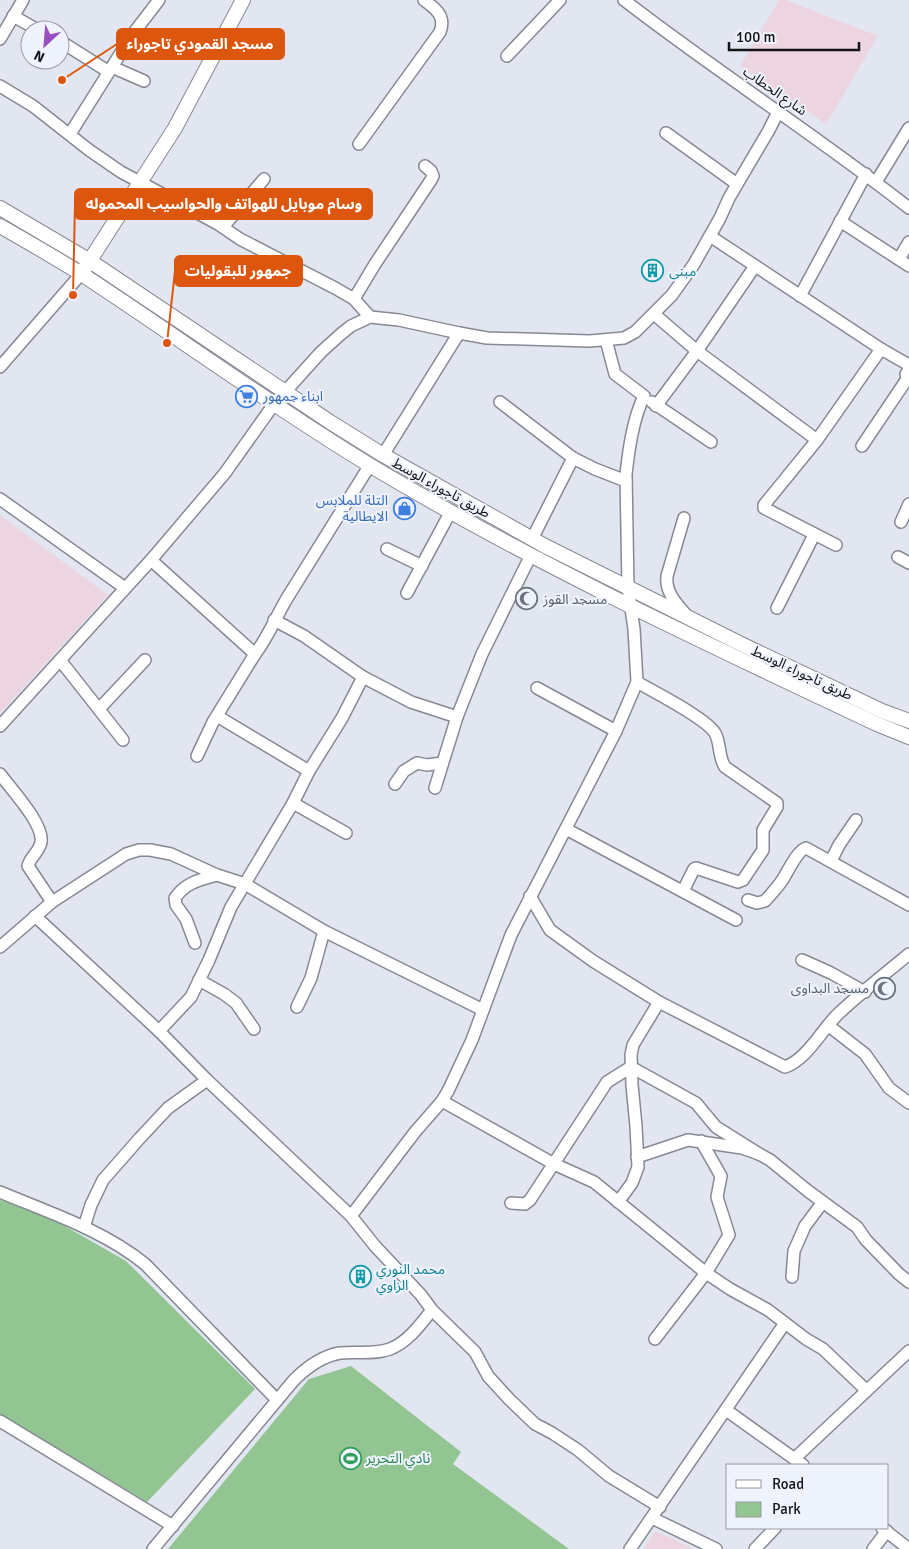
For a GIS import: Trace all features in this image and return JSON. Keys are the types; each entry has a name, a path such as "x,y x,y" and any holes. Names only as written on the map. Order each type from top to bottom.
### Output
{"main road":[{"path":"81,274 141,184 180,120 240,1"},
{"name":"طريق تاجوراء الوسط","path":"0,208 90,261 284,393 383,455 532,539 689,619 882,711 909,721"},
{"path":"0,226 81,274 370,466 531,555 630,606 710,646 909,737"}],"street":[{"path":"0,39 23,0"},
{"path":"70,134 132,35 159,0"},
{"path":"359,144 440,32 442,18 424,0"},
{"path":"507,56 560,0"},
{"name":"شارع الحطاب","path":"624,0 700,57 826,144 909,208"},
{"path":"0,12 20,22"},
{"path":"70,46 111,69 144,81"},
{"path":"0,86 33,106 94,154 141,184 354,299 370,318"},
{"path":"0,726 151,560 225,473 274,404 331,342 351,326 370,318 399,320 459,334 488,338 606,340 624,338 636,332 672,296 694,264 778,112"},
{"path":"876,182 908,131"},
{"path":"666,133 737,184"},
{"path":"354,299 431,180 433,176 426,166"},
{"path":"800,296 866,174"},
{"path":"223,227 264,178"},
{"path":"840,221 909,266"},
{"path":"710,236 881,349 909,365"},
{"path":"899,260 909,242"},
{"path":"656,406 697,351 755,266"},
{"path":"0,367 81,274"},
{"path":"654,314 697,351 817,440"},
{"path":"383,455 459,334"},
{"path":"606,340 615,374 656,406 711,442"},
{"path":"836,545 764,507 817,440 881,349"},
{"path":"862,446 908,377"},
{"path":"351,1216 415,1132 442,1101 472,1040 511,935 616,731 637,682 634,629 628,588 626,482 628,456 638,408 644,396"},
{"path":"500,402 573,458 626,482"},
{"path":"532,539 573,458"},
{"path":"197,756 217,716 265,639 274,620 370,466"},
{"path":"0,499 126,588"},
{"path":"901,522 909,504"},
{"path":"407,593 451,511"},
{"path":"684,518 666,583 668,592 689,619"},
{"path":"777,608 814,535"},
{"path":"386,549 422,566"},
{"path":"435,788 457,717 482,654 531,555"},
{"path":"898,557 909,563"},
{"path":"151,560 255,654"},
{"path":"274,620 304,636 363,677 410,702 457,717"},
{"path":"60,660 123,740"},
{"path":"99,709 146,660"},
{"path":"159,1031 191,997 231,907 293,803 309,771 342,718 363,677"},
{"path":"637,682 704,722 715,733 722,763 725,767 777,803 777,807 762,833 763,850 743,880 738,882 696,868 683,891"},
{"path":"537,688 616,731"},
{"path":"217,716 309,771"},
{"path":"395,784 404,771 417,763 442,763"},
{"path":"0,774 32,816 40,831 42,836 40,846 28,866 52,902"},
{"path":"293,803 346,833"},
{"path":"831,861 856,820"},
{"path":"566,829 736,920"},
{"path":"748,900 757,903 765,901 780,884 790,866 804,848 810,849 909,905"},
{"path":"0,947 52,902 126,854 138,850 150,850 171,854 217,875 245,884 324,931 483,1010"},
{"path":"195,943 186,919 176,905 175,898 189,884 217,875"},
{"path":"530,896 550,930 593,961 659,1002 785,1067 791,1065 806,1051 836,1016 909,954"},
{"path":"35,916 159,1031 207,1080 351,1216 432,1310 476,1352 488,1376 535,1424 578,1450 609,1476 660,1507"},
{"path":"297,1007 311,978 324,931"},
{"path":"802,960 831,973 865,992"},
{"path":"199,980 236,1003 254,1029"},
{"path":"618,1202 636,1176 636,1126 630,1054 633,1045 659,1002"},
{"path":"829,1026 865,1054 889,1088 909,1104"},
{"path":"631,1067 696,1103 716,1127 770,1160 857,1227 866,1240 909,1282"},
{"path":"511,1203 526,1204 535,1194 607,1082 631,1067"},
{"path":"84,1228 103,1180 168,1108 207,1080"},
{"path":"442,1101 554,1164 589,1179 706,1273 768,1310 806,1339 823,1349 866,1390"},
{"path":"637,1157 688,1140 701,1140 742,1148 759,1154"},
{"path":"655,1340 706,1273 729,1236 717,1196 721,1176 701,1140"},
{"path":"0,1192 126,1248 145,1264 277,1400"},
{"path":"792,1277 794,1251 805,1226 824,1202"},
{"path":"153,1549 277,1400 309,1366 339,1353 360,1354 388,1350 414,1333 432,1310"},
{"path":"630,1549 786,1323"},
{"path":"726,1410 799,1462 866,1390 909,1351"},
{"path":"0,1421 173,1526"},
{"path":"652,1518 716,1549"},
{"path":"755,1549 774,1529"},
{"path":"873,1549 884,1530 909,1549"}],"shaded area":[{"path":"779,0 786,0 878,36 826,124 740,66"},
{"path":"0,515 108,595 0,713"},
{"path":"655,1531 694,1549 644,1549"}],"green space":[{"path":"0,1200 13,1203 63,1225 126,1261 255,1389 147,1502 0,1414"},
{"name":"نادي التحرير","path":"351,1366 461,1452 453,1464 569,1549 168,1549 309,1379"}],"place":[{"name":"مسجد القمودي تاجوراء","path":"62,80"},
{"name":"مبنى","path":"653,271"},
{"name":"وسام موبايل للهواتف والحواسيب المحموله","path":"73,295"},
{"name":"جمهور للبقوليات","path":"167,343"},
{"name":"ابناء جمهور","path":"247,396"},
{"name":"التلة للملابس الايطالية","path":"404,508"},
{"name":"مسجد القوز","path":"527,599"},
{"name":"مسجد البداوى","path":"885,988"},
{"name":"محمد النوري الزاوي","path":"360,1277"},
{"name":"نادي التحرير","path":"350,1458"}]}
